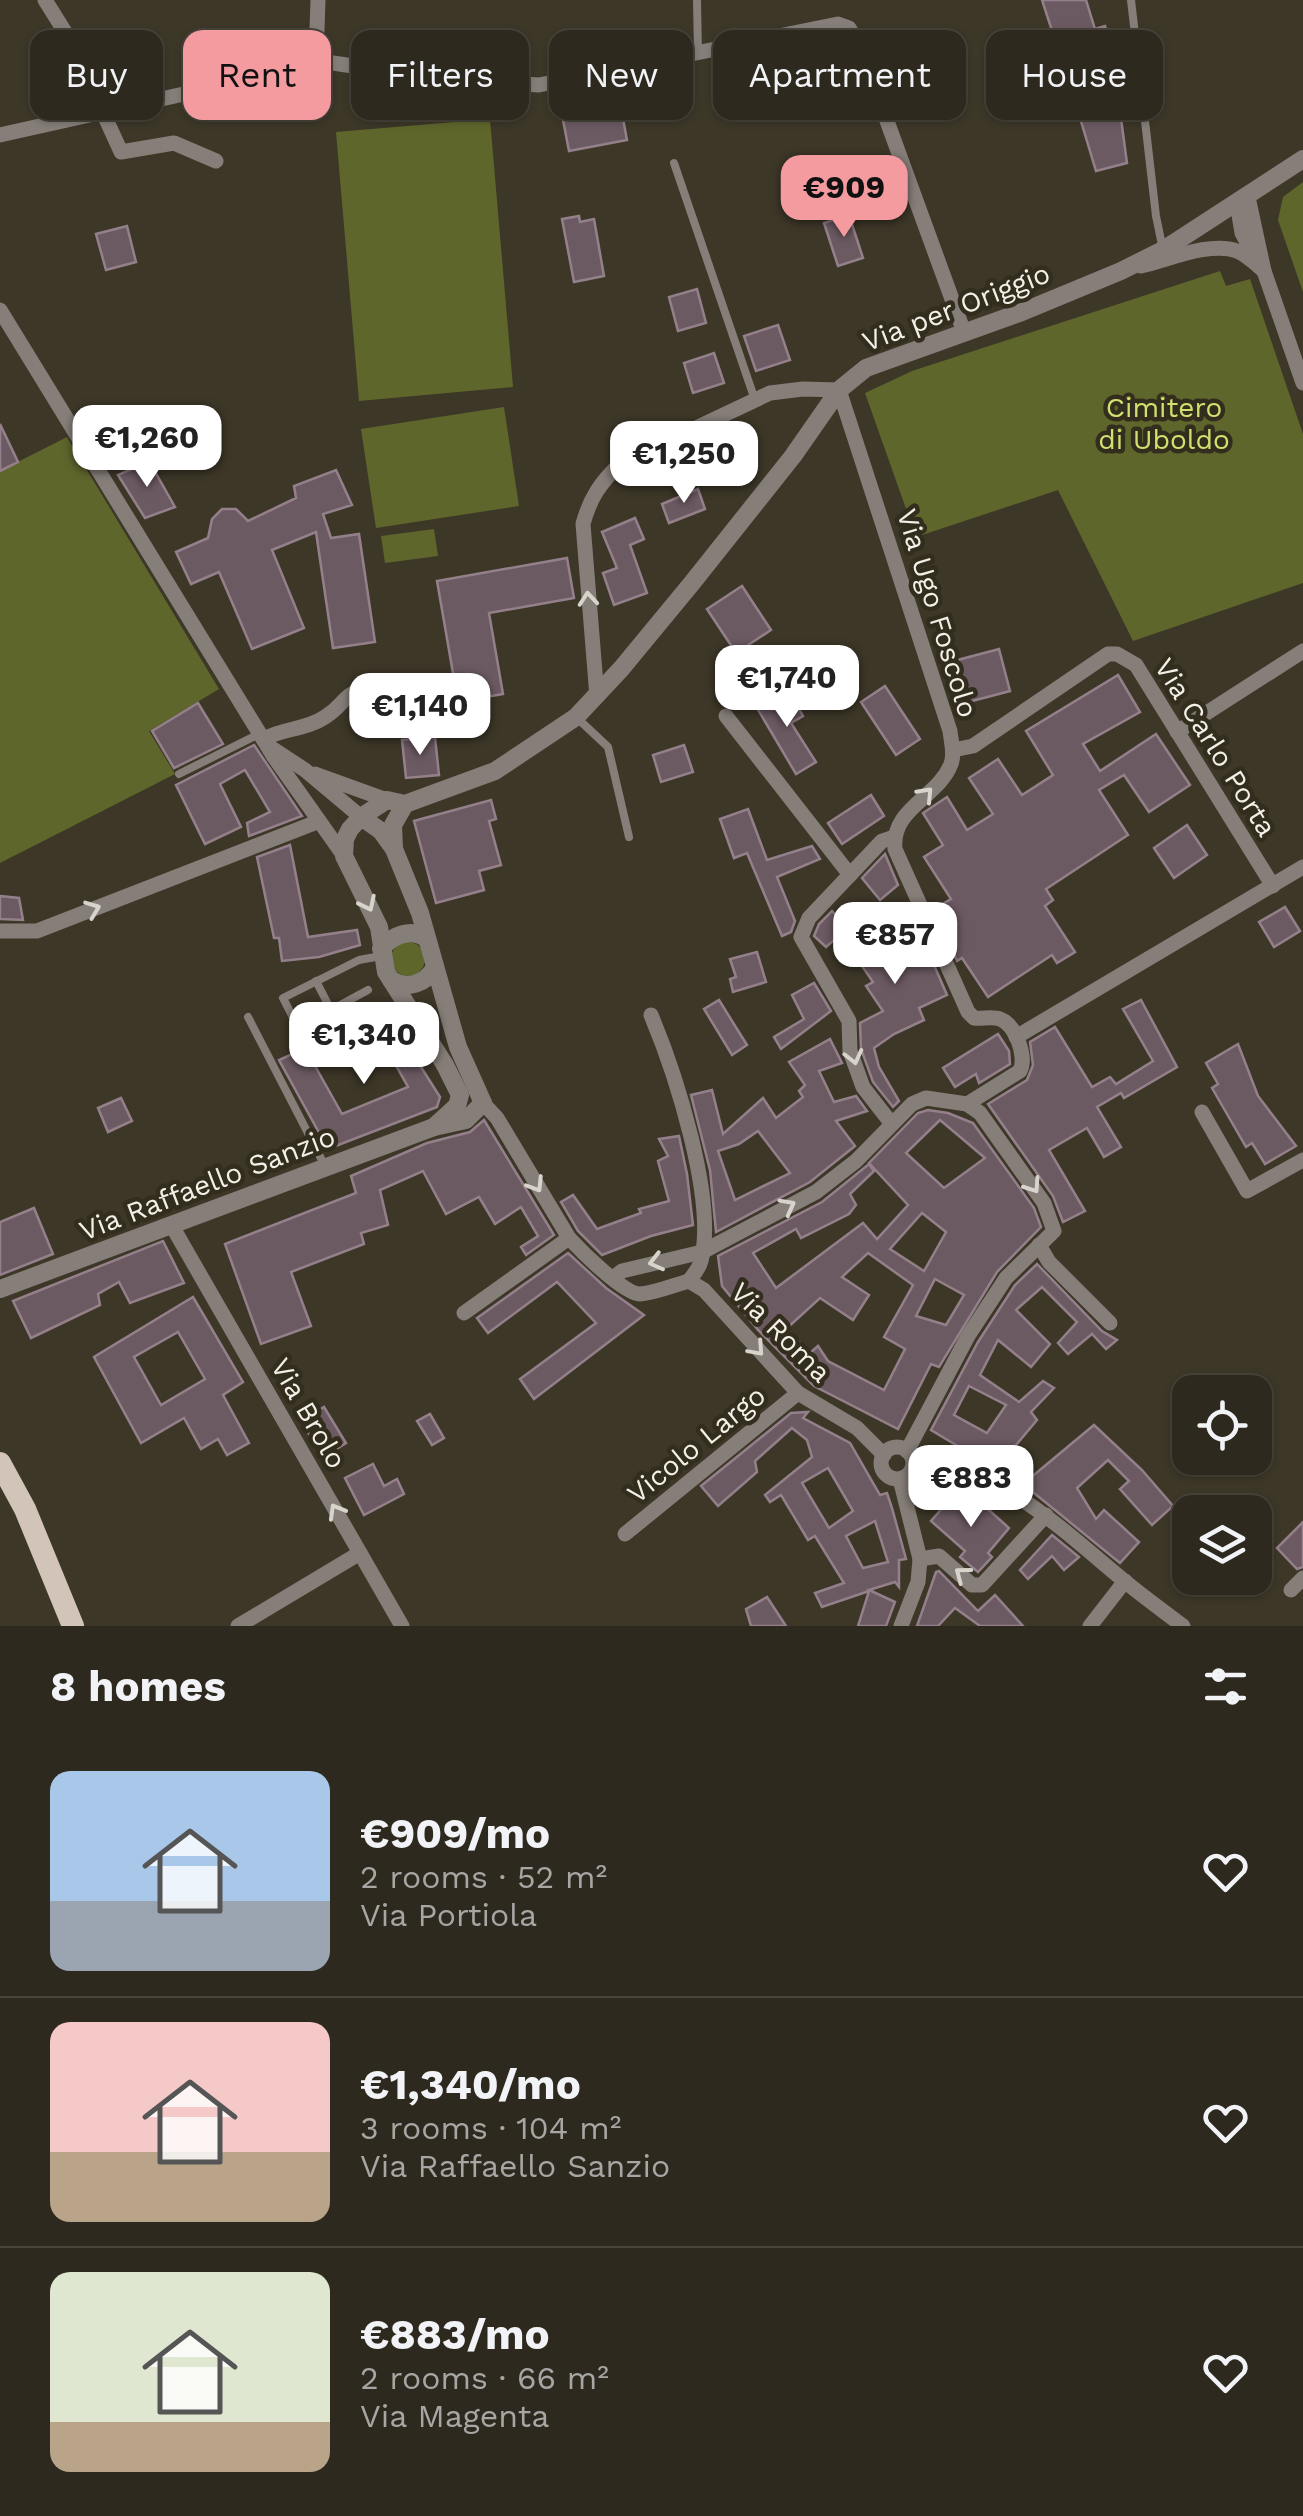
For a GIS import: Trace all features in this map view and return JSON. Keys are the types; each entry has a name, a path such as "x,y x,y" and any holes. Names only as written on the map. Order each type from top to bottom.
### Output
{"main road":[{"path":"0,1463 25,1509 73,1626"}],"street":[{"path":"44,0 64,30"},
{"path":"317,30 318,0"},
{"path":"331,62 353,66 475,64 522,84 539,85 820,26 838,24 849,28 860,47 964,332"},
{"path":"0,134 61,120"},
{"path":"108,120 121,152 174,143 216,161"},
{"name":"Via per Origgio","path":"361,817 495,771 576,717 782,470 839,390 866,368 1121,271 1163,250 1303,158"},
{"path":"1243,200 1242,232 1264,271 1303,383"},
{"path":"1121,271 1209,250 1229,250 1243,254 1264,271"},
{"path":"0,310 265,740 317,822 344,856 379,927 381,952 391,980 455,1081 460,1101 434,1127"},
{"path":"597,696 583,524 590,499 601,482 620,464 770,393 839,390"},
{"name":"Via Ugo Foscolo","path":"839,390 953,750 952,762 944,774 898,823 894,837 882,841 809,918 802,937 848,1021 850,1051 862,1086 890,1123"},
{"path":"1177,732 1303,651"},
{"name":"Via Carlo Porta","path":"953,750 973,746 1079,672 1108,654 1118,654 1136,666 1273,886"},
{"path":"265,740 319,721 346,696 370,687"},
{"path":"726,716 850,875"},
{"path":"265,740 381,832 394,848"},
{"path":"305,770 396,802 394,848 427,939 458,1047 483,1103"},
{"path":"344,856 344,840 361,817"},
{"path":"0,932 36,930 317,822"},
{"path":"894,837 900,862 970,1016 1000,1019 1016,1036 1024,1063 1020,1070 966,1104"},
{"path":"1016,1036 1303,867"},
{"path":"381,952 390,940 408,933 420,933 427,939"},
{"path":"391,980 406,986 431,975 435,967"},
{"path":"455,1081 497,1118 569,1238 613,1278 638,1294 689,1281 698,1268 703,1227 694,1154 673,1067 651,1015"},
{"path":"613,1278 622,1271 702,1252 816,1192 856,1161 890,1123 920,1100 966,1104 980,1113 1044,1203 1054,1231 1006,1278 968,1336 910,1455 912,1470 900,1479 883,1470 884,1454 892,1448 910,1455 961,1467 1007,1488 1182,1626"},
{"name":"Via Raffaello Sanzio","path":"0,1289 434,1127 466,1120 483,1103"},
{"path":"1202,1112 1247,1191 1303,1160"},
{"name":"Via Brolo","path":"172,1226 402,1626"},
{"path":"464,1313 569,1238"},
{"path":"1040,1245 1049,1262 1110,1322"},
{"name":"Via Roma","path":"689,1281 704,1290 798,1393 857,1428 884,1454"},
{"name":"Vicolo Largo","path":"625,1534 798,1393"},
{"path":"900,1479 920,1560 918,1582 901,1626"},
{"path":"920,1560 939,1556 972,1584 982,1585 1046,1515"},
{"path":"238,1626 360,1553"},
{"path":"1090,1626 1124,1581"}],"lane":[{"path":"697,0 698,54"},
{"path":"1131,0 1163,250"},
{"path":"674,163 756,400"},
{"path":"576,717 608,747 629,837"},
{"path":"179,774 265,740"},
{"path":"303,1037 283,998 381,952"},
{"path":"316,981 332,1010 368,990"},
{"path":"248,1017 326,1168"}],"green space":[{"path":"490,120 513,387 359,401 336,132"},
{"path":"1303,182 1303,292 1278,220 1283,197"},
{"name":"Cimitero di Uboldo","path":"1220,271 1226,286 1250,279 1303,434 1303,583 1133,641 1058,490 916,537 865,393 912,371"},
{"path":"504,407 519,506 376,528 361,429"},
{"path":"67,437 219,689 149,731 175,774 0,863 0,471"},
{"path":"434,529 438,556 385,563 381,536"},
{"path":"408,942 420,947 425,959 420,971 408,976 396,971 391,959 396,947"}],"building":[{"path":"1042,0 1086,0 1095,29 1105,26 1106,30 1052,30"},
{"path":"563,120 623,120 627,140 569,151"},
{"path":"1081,120 1121,120 1127,163 1096,171"},
{"path":"849,215 863,258 838,266 824,223"},
{"path":"579,216 580,222 594,219 604,276 574,282 562,219"},
{"path":"127,226 136,262 106,270 96,234"},
{"path":"697,289 706,323 678,331 669,297"},
{"path":"778,325 790,360 756,371 744,336"},
{"path":"714,353 724,383 693,393 684,363"},
{"path":"111,411 126,436 104,449 89,425"},
{"path":"0,424 18,462 0,471"},
{"path":"742,426 754,453 704,474 693,446"},
{"path":"149,461 175,507 145,518 118,475"},
{"path":"336,470 352,505 323,514 331,538 359,534 375,642 333,648 316,532 272,550 304,628 252,649 219,572 191,584 176,552 208,538 212,519 222,509 236,509 248,521 296,498 294,486"},
{"path":"698,489 705,509 669,523 662,504"},
{"path":"635,518 644,539 630,545 647,593 614,605 603,573 617,568 602,532"},
{"path":"567,558 574,598 489,613 503,694 458,702 437,581"},
{"path":"742,586 771,630 736,653 707,609"},
{"path":"999,649 1010,691 961,704 950,662"},
{"path":"1118,675 1140,712 1083,744 1100,771 1156,734 1190,785 1149,812 1124,775 1099,790 1128,835 1046,889 1053,900 1045,906 1075,952 1057,963 1052,955 988,997 962,958 957,961 934,909 951,899 924,857 943,845 923,813 947,797 967,830 993,814 969,778 998,759 1022,795 1053,775 1026,731"},
{"path":"885,686 920,739 896,755 861,702"},
{"path":"788,690 803,716 791,723 816,762 796,774 757,708"},
{"path":"198,703 223,744 174,768 152,731"},
{"path":"435,737 439,775 406,778 402,740"},
{"path":"254,745 302,816 249,836 247,823 270,812 245,770 220,784 241,827 205,844 176,785"},
{"path":"684,745 693,772 661,782 653,755"},
{"path":"871,795 884,816 842,844 828,823"},
{"path":"491,800 496,819 489,821 501,865 479,871 484,890 436,903 414,821"},
{"path":"748,809 767,860 812,846 820,859 777,877 795,921 791,932 782,936 747,853 734,858 720,819"},
{"path":"1187,825 1207,855 1174,878 1154,848"},
{"path":"290,845 308,937 357,930 360,945 319,957 282,961 257,857"},
{"path":"885,854 898,885 880,900 862,878"},
{"path":"0,896 19,898 23,920 0,919"},
{"path":"1285,907 1300,931 1274,947 1259,922"},
{"path":"910,910 947,995 919,1008 924,1020 874,1048 879,1067 899,1101 893,1107 873,1082 861,1049 860,1023 883,1011 866,986 873,982 849,947"},
{"path":"832,911 848,928 826,947 814,936"},
{"path":"757,952 766,982 733,992 730,979 736,977 730,959"},
{"path":"814,983 831,1011 781,1049 774,1037 804,1019 792,995"},
{"path":"719,1000 747,1045 732,1055 704,1009"},
{"path":"1141,1000 1177,1067 1124,1098 1121,1093 1097,1107 1121,1147 1104,1157 1087,1128 1049,1150 1085,1211 1063,1222 1053,1196 988,1104 1027,1080 1033,1065 1030,1042 1055,1027 1092,1087 1110,1077 1116,1084 1153,1061 1123,1009"},
{"path":"381,1004 440,1097 437,1107 328,1149 279,1060 305,1048 342,1114 408,1087 389,1053 380,1059 355,1021"},
{"path":"998,1034 1009,1051 1010,1064 979,1083 976,1074 955,1087 943,1068"},
{"path":"830,1039 842,1063 819,1071 834,1102 856,1096 867,1111 836,1121 855,1146 810,1182 716,1232 710,1170 691,1095 712,1090 723,1134 763,1098 776,1118 803,1097 799,1091 805,1085 789,1062","holes":["758,1131 790,1173 735,1200 718,1151 739,1144"]},
{"path":"1238,1044 1258,1096 1296,1146 1265,1164 1252,1143 1246,1147 1212,1088 1218,1084 1206,1063"},
{"path":"121,1098 132,1121 108,1132 98,1108"},
{"path":"918,1113 948,1113 973,1123 1034,1208 1041,1227 997,1272 939,1367 931,1364 898,1429 814,1386 758,1330 722,1286 718,1256 822,1202 869,1164 874,1171 850,1194 856,1205 849,1214 801,1238 796,1229 753,1253 776,1288 863,1223 877,1239 908,1205 869,1163","holes":["940,1120 985,1158 944,1188 906,1153","922,1213 946,1232 924,1271 890,1249","868,1253 913,1285 884,1337 905,1349 884,1390 828,1361 818,1346 810,1353 786,1329 820,1298 853,1320 869,1295 842,1277","935,1279 964,1295 946,1325 916,1316"]},
{"path":"484,1120 554,1235 526,1255 521,1247 538,1236 521,1207 495,1224 479,1197 446,1214 423,1171 380,1190 388,1225 361,1233 364,1244 291,1272 311,1326 261,1344 225,1244 356,1193 351,1176 427,1143 470,1132"},
{"path":"679,1136 693,1225 602,1255 578,1231 561,1202 573,1195 597,1229 641,1213 639,1209 669,1201 658,1161 668,1156 659,1139"},
{"path":"34,1208 53,1254 0,1275 0,1222"},
{"path":"163,1241 184,1283 130,1303 119,1282 98,1294 100,1305 31,1338 13,1301"},
{"path":"568,1253 606,1288 644,1315 534,1399 520,1379 596,1323 557,1282 488,1333 477,1318"},
{"path":"1037,1264 1102,1331 1117,1340 1106,1349 1092,1334 1068,1354 1058,1343 1077,1322 1042,1287 1016,1310 1050,1344 1031,1367 998,1340 980,1375 1019,1402 1043,1381 1054,1388 1031,1412 1037,1420 996,1469 931,1430 978,1342 1015,1285","holes":["969,1386 1006,1405 987,1433 954,1415"]},
{"path":"193,1297 243,1382 223,1395 249,1443 227,1455 218,1439 201,1449 184,1418 141,1443 94,1357","holes":["178,1332 205,1379 161,1405 134,1357"]},
{"path":"324,1407 346,1443 323,1457 301,1421"},
{"path":"808,1412 803,1418 850,1443 880,1495 887,1493 906,1559 899,1560 899,1587 895,1582 869,1590 895,1602 886,1626 858,1626 869,1591 822,1607 815,1593 844,1583 815,1536 808,1540 781,1495 770,1502 765,1495 812,1457 807,1440 792,1428 755,1461 757,1472 718,1506 701,1486 791,1413","holes":["828,1468 853,1511 829,1528 802,1483","875,1521 888,1562 863,1568 846,1536"]},
{"path":"430,1414 444,1438 432,1445 417,1421"},
{"path":"1094,1425 1142,1470 1172,1507 1152,1525 1120,1489 1129,1481 1108,1460 1077,1488 1096,1519 1104,1510 1139,1542 1120,1563 1023,1484"},
{"path":"373,1464 384,1486 397,1479 404,1494 364,1515 345,1478"},
{"path":"955,1494 972,1509 979,1501 1009,1528 978,1572 960,1557 965,1551 931,1521"},
{"path":"1303,1522 1303,1567 1297,1569 1277,1548"},
{"path":"1052,1535 1079,1557 1064,1570 1052,1556 1028,1579 1020,1570"},
{"path":"939,1571 978,1611 995,1595 1023,1626 980,1626 955,1608 938,1626 917,1626"},
{"path":"767,1597 786,1626 751,1626 746,1609"}]}
